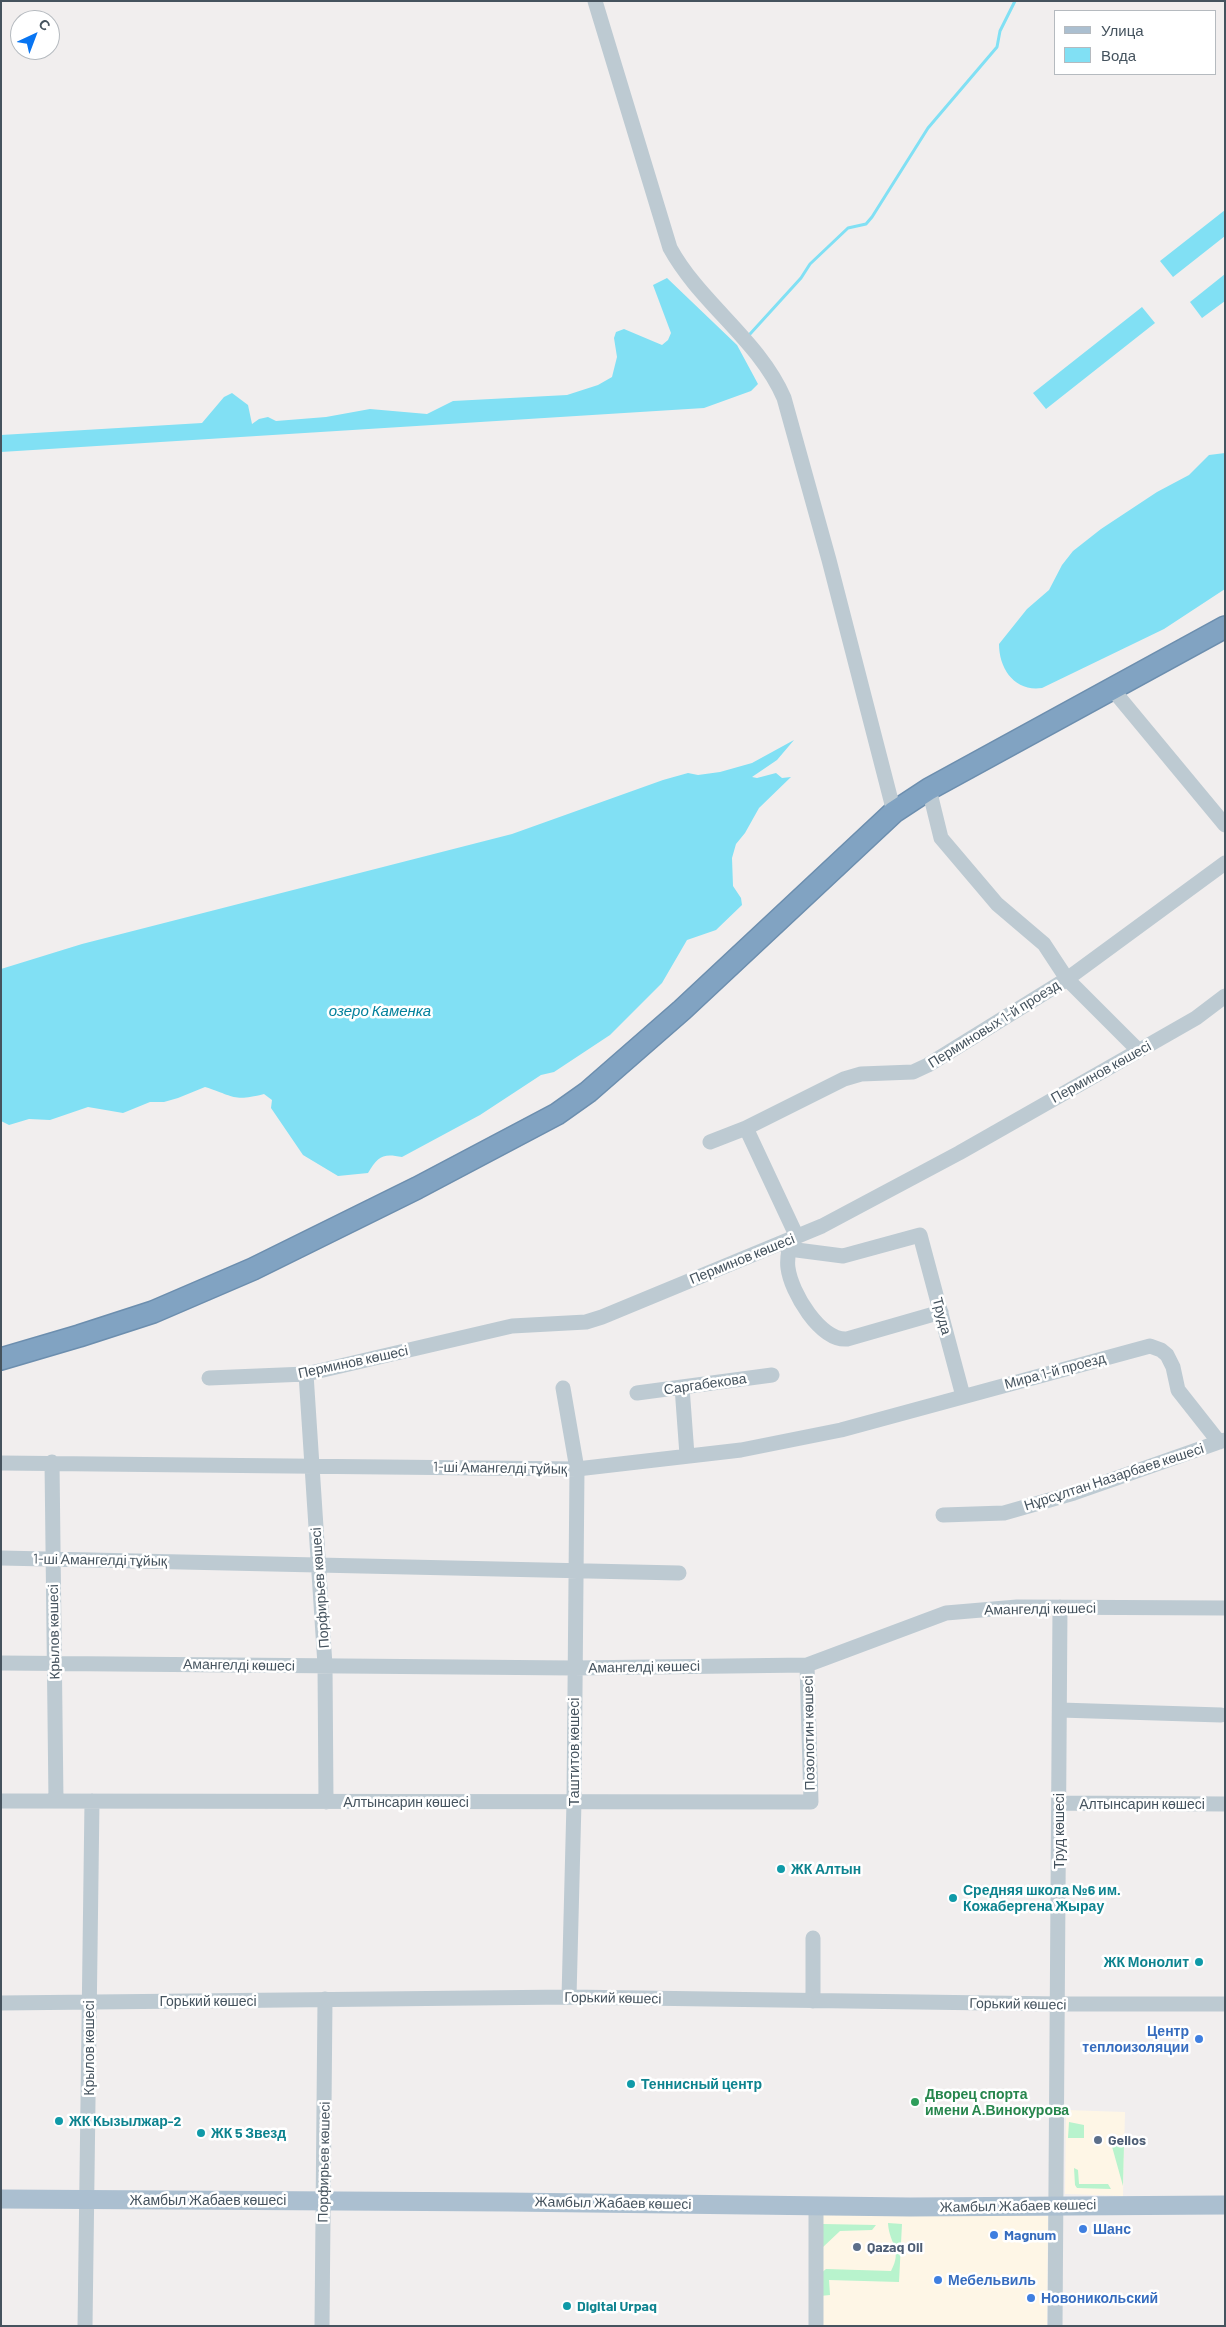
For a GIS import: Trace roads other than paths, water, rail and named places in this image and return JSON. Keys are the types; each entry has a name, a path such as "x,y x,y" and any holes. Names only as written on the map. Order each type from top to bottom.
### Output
{"highway":[{"path":"1,1358 79,1336 153,1312 253,1269 417,1188 557,1114 588,1092 682,1010 894,812 929,789 1225,627"}],"main road":[{"name":"Жамбыл Жабаев көшесі","path":"1,2199 816,2207 1225,2205"}],"street":[{"path":"595,1 670,248 680,266 708,296 767,368 778,383 784,398 829,560 894,812"},
{"path":"1113,690 1225,825"},
{"path":"929,789 941,838 997,904 1044,944 1067,979 1138,1050"},
{"name":"Перминовых 1-й проезд","path":"710,1142 746,1128 844,1079 862,1074 907,1073 920,1070 1067,979 1225,863"},
{"name":"Перминов көшесі","path":"209,1378 306,1374 518,1325 593,1320 791,1242 959,1153 1196,1018 1225,996"},
{"path":"746,1128 791,1242 787,1267 797,1295 819,1325 834,1338 847,1339 941,1312"},
{"name":"Труда","path":"791,1242 843,1256 920,1235 963,1396"},
{"name":"Мира 1-й проезд","path":"841,1430 1146,1347 1155,1347 1162,1350 1169,1359 1178,1390 1222,1441"},
{"name":"Порфирьев көшесі","path":"306,1374 325,1666 326,1802"},
{"name":"Саргабекова","path":"637,1393 772,1374"},
{"path":"682,1387 687,1455"},
{"name":"Таштитов көшесі","path":"563,1388 577,1469 574,1802 569,1997"},
{"name":"1-ші Амангелді тұйық","path":"52,1462 577,1469 741,1450 841,1430"},
{"name":"Нұрсұлтан Назарбаев көшесі","path":"943,1515 1004,1513 1074,1493 1222,1441"},
{"path":"1,1463 52,1462"},
{"name":"Крылов көшесі","path":"52,1462 56,1801"},
{"name":"1-ші Амангелді тұйық","path":"1,1558 679,1573"},
{"name":"Амангелді көшесі","path":"1,1663 574,1668 808,1664 946,1614 1017,1607 1225,1608"},
{"name":"Труд көшесі","path":"1055,2326 1059,2004 1060,1607"},
{"name":"Позолотин көшесі","path":"808,1664 811,1802"},
{"path":"1060,1710 1221,1715"},
{"name":"Алтынсарин көшесі","path":"1,1801 811,1802"},
{"name":"Крылов көшесі","path":"85,2326 92,1801"},
{"name":"Алтынсарин көшесі","path":"1060,1803 1225,1804"},
{"path":"813,1938 813,2001"},
{"name":"Горький көшесі","path":"1,2003 569,1997 1059,2004 1225,2004"},
{"name":"Порфирьев көшесі","path":"322,2326 325,1999"},
{"path":"816,2207 816,2326"}],"water":[{"path":"1225,210 1225,236 1173,277 1160,261"},
{"path":"1225,274 1225,301 1202,318 1190,302"},
{"path":"667,278 737,345 758,384 751,391 704,408 1,452 1,435 202,423 224,397 232,393 248,405 252,424 259,419 268,417 276,421 326,417 370,409 427,414 453,401 567,395 598,385 612,377 617,357 614,338 616,332 624,329 662,345 668,340 671,333 653,285"},
{"path":"1142,307 1155,323 1046,409 1033,393"},
{"path":"1225,453 1225,589 1164,629 1042,688 1024,686 1010,677 1002,662 999,644 1027,609 1049,590 1062,565 1073,551 1101,529 1157,492 1189,475 1209,455"},
{"name":"озеро Каменка","path":"794,740 777,760 752,777 757,778 776,773 782,778 791,777 759,808 745,833 736,844 732,858 733,886 741,898 742,905 716,930 687,940 662,983 610,1035 554,1072 541,1075 480,1115 402,1157 390,1155 382,1157 378,1159 368,1173 338,1176 303,1155 271,1108 272,1100 264,1094 239,1098 205,1087 164,1102 150,1102 123,1113 88,1107 50,1120 29,1119 9,1125 1,1121 1,969 82,944 512,834 663,780 688,773 698,775 720,772 752,763"}],"waterway":[{"path":"750,334 801,278 810,264 848,228 866,224 872,217 928,128 997,47 1000,31 1015,1"}],"place":[{"name":"ЖК Алтын","path":"781,1869"},
{"name":"Средняя школа №6 им. Кожабергена Жырау","path":"953,1898"},
{"name":"ЖК Монолит","path":"1199,1962"},
{"name":"Центр теплоизоляции","path":"1199,2039"},
{"name":"Теннисный центр","path":"631,2084"},
{"name":"Дворец спорта имени А.Винокурова","path":"915,2102"},
{"name":"ЖК Кызылжар-2","path":"59,2121"},
{"name":"ЖК 5 Звезд","path":"201,2133"},
{"name":"Gelios","path":"1098,2140"},
{"name":"Шанс","path":"1083,2229"},
{"name":"Magnum","path":"994,2235"},
{"name":"Qazaq Oil","path":"857,2247"},
{"name":"Мебельвиль","path":"938,2280"},
{"name":"Новоникольский","path":"1031,2298"},
{"name":"Digital Urpaq","path":"567,2306"}]}
